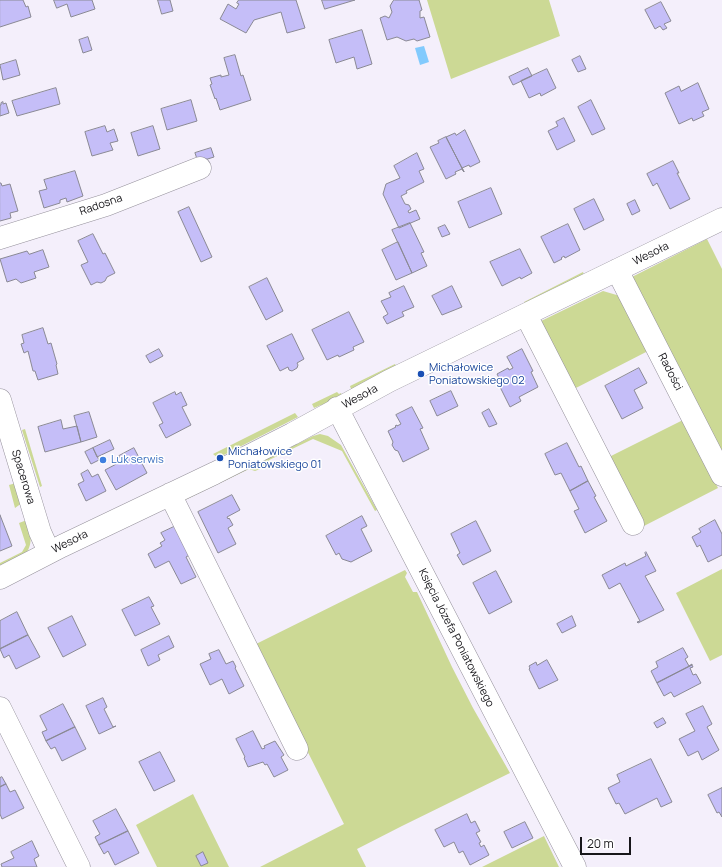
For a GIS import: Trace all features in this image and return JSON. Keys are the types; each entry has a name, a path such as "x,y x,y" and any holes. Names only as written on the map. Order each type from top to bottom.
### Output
{"street":[{"name":"Radosna","path":"0,238 106,204 200,168"},
{"name":"Wesoła","path":"0,578 49,552 292,434 337,408 396,378 722,220"},
{"name":"Radości","path":"617,270 722,475"},
{"path":"526,315 633,524"},
{"name":"Spacerowa","path":"0,400 40,532 49,552"},
{"name":"Księcia Józefa Poniatowskiego","path":"337,408 575,867"},
{"path":"170,494 297,749"},
{"path":"0,708 79,867"}],"green space":[{"path":"427,0 549,0 560,36 451,79"},
{"path":"707,239 722,269 722,456 628,279"},
{"path":"583,272 584,275 525,304 524,302"},
{"path":"603,291 620,296 648,351 572,390 537,323"},
{"path":"395,364 398,369 355,390 351,389 350,386"},
{"path":"337,392 339,394 341,393 342,395 323,408 321,405 314,408 312,404"},
{"path":"295,413 298,417 218,458 213,454"},
{"path":"683,420 718,488 642,527 607,458"},
{"path":"25,429 42,486 40,487 22,430"},
{"path":"320,434 328,436 341,445 377,510 375,511 342,451 313,439 269,460 268,466 255,471 249,469 181,502 179,496"},
{"path":"16,483 22,503 15,508 9,485"},
{"path":"27,520 31,541 26,554 0,570 0,563 22,552 26,545 19,523"},
{"path":"722,569 722,655 710,661 676,593"},
{"path":"405,570 407,573 405,577 413,592 417,592 473,708 510,773 357,849 366,867 260,867 344,824 254,645"},
{"path":"193,794 229,867 157,867 136,825"},
{"path":"544,836 559,867 482,867"}],"water":[{"path":"424,46 429,62 420,65 415,48"}],"building":[{"path":"0,0 23,0 26,7 28,6 31,17 0,27"},
{"path":"54,0 92,0 95,9 71,17 67,4 57,8"},
{"path":"158,0 170,0 173,11 162,14"},
{"path":"239,0 296,0 305,28 287,33 281,12 254,20 246,33 220,19 228,4 236,9 239,4 237,3"},
{"path":"322,0 355,0 325,9"},
{"path":"395,0 419,0 422,10 420,11 420,18 424,17 430,37 417,41 414,39 406,41 397,37 387,40 380,18 385,16 389,18 392,12 390,6"},
{"path":"661,2 671,21 664,24 667,28 663,30 660,26 655,29 645,10"},
{"path":"362,30 372,64 357,69 354,57 336,63 329,40"},
{"path":"88,37 92,50 83,53 79,40"},
{"path":"235,55 241,76 243,75 251,100 220,110 210,85 212,84 210,78 221,75 221,77 229,75 224,58"},
{"path":"580,56 586,69 578,72 572,60"},
{"path":"16,60 20,75 3,80 0,65"},
{"path":"528,68 532,76 513,85 509,77"},
{"path":"547,69 556,88 541,96 540,93 529,98 521,81"},
{"path":"698,83 709,109 702,112 704,116 693,121 692,118 679,124 665,93 679,86 681,91"},
{"path":"56,88 60,104 17,116 12,101"},
{"path":"191,100 197,121 167,130 161,109"},
{"path":"591,100 605,129 592,135 578,107"},
{"path":"3,102 3,104 6,103 9,113 0,116 0,105"},
{"path":"564,118 575,141 557,150 548,131 558,126 556,122"},
{"path":"105,126 107,132 114,129 118,141 110,143 113,150 92,156 85,132"},
{"path":"153,126 160,149 138,156 131,133"},
{"path":"465,130 480,162 470,167 469,165 462,168 464,172 446,137 455,133 456,135"},
{"path":"446,137 464,172 462,169 446,179 430,147 439,143 438,141"},
{"path":"211,148 214,157 198,162 195,153"},
{"path":"417,153 424,169 419,171 424,182 406,191 407,193 401,196 405,204 409,205 411,209 408,211 409,213 416,210 420,219 399,228 383,194 386,184 400,178 394,166"},
{"path":"673,161 679,173 677,173 690,199 670,209 657,183 653,186 647,174"},
{"path":"75,171 83,196 67,202 66,198 60,200 60,203 44,208 39,191 47,189 44,180"},
{"path":"0,183 2,186 10,184 18,211 10,213 11,218 0,221"},
{"path":"491,188 502,214 469,228 458,202"},
{"path":"594,199 604,220 584,230 574,209"},
{"path":"635,200 640,211 632,215 627,204"},
{"path":"189,207 212,257 201,262 178,212"},
{"path":"410,223 424,252 421,253 427,266 412,273 392,230"},
{"path":"568,224 580,250 565,258 564,256 561,258 562,259 554,263 541,237"},
{"path":"445,225 450,234 442,237 438,228"},
{"path":"93,234 115,273 107,277 105,281 101,283 97,282 91,285 81,265 88,262 78,241"},
{"path":"398,242 412,273 396,280 382,250"},
{"path":"520,249 532,273 502,286 490,262"},
{"path":"43,250 49,267 34,272 36,278 21,283 16,279 7,282 0,259 27,251 29,254"},
{"path":"267,278 283,311 266,320 249,287"},
{"path":"404,286 414,307 402,312 404,316 387,324 383,317 388,314 381,301 391,297 389,293"},
{"path":"452,286 462,307 442,315 432,296"},
{"path":"349,312 364,342 353,347 354,350 339,357 338,355 327,360 312,330"},
{"path":"43,328 48,344 51,343 57,364 58,374 38,380 35,371 33,371 28,351 24,353 21,344 24,343 22,335"},
{"path":"292,334 304,359 297,363 297,368 292,371 289,370 288,367 280,371 267,346"},
{"path":"159,349 163,356 150,363 146,356"},
{"path":"522,349 533,371 531,372 538,387 519,397 521,401 510,407 498,383 501,382 497,374 508,368 509,370 513,368 507,357"},
{"path":"639,368 647,383 634,390 643,408 622,419 605,386"},
{"path":"451,391 458,406 437,416 430,401"},
{"path":"175,392 176,395 181,392 187,405 182,407 191,425 166,438 159,425 163,423 153,403"},
{"path":"412,407 423,428 420,429 429,449 403,462 398,451 395,450 392,445 393,442 388,431 401,424 396,415"},
{"path":"489,409 497,424 489,427 482,413"},
{"path":"89,412 97,437 81,442 74,416"},
{"path":"61,420 63,429 77,426 81,442 45,452 38,427"},
{"path":"110,440 114,449 97,457 93,448"},
{"path":"567,443 588,481 570,491 561,473 555,475 545,454"},
{"path":"93,448 99,460 91,464 85,452"},
{"path":"134,448 147,473 116,490 105,470 122,461 119,456"},
{"path":"88,470 92,477 98,474 106,491 86,501 78,484 84,481 81,474"},
{"path":"588,481 596,496 594,497 607,521 585,533 574,511 579,509 570,491"},
{"path":"232,495 240,510 227,517 233,525 228,528 236,544 218,553 198,512"},
{"path":"0,515 12,546 0,551"},
{"path":"362,516 367,526 361,529 372,551 351,562 342,559 339,553 336,555 326,536"},
{"path":"715,520 722,534 722,555 708,562 700,545 697,547 692,537 701,532 699,529"},
{"path":"476,521 491,551 463,565 457,555 460,553 451,534"},
{"path":"178,525 193,553 186,557 196,577 181,584 169,561 155,568 148,554 162,546 160,543 165,540 161,533"},
{"path":"646,552 656,571 645,576 664,610 638,623 637,622 640,621 620,583 609,589 602,575 625,563 626,566 646,556"},
{"path":"496,571 512,602 489,614 473,583"},
{"path":"149,597 154,606 151,607 160,624 135,636 122,610"},
{"path":"17,612 28,635 0,649 0,621"},
{"path":"72,616 86,645 63,657 48,628"},
{"path":"572,616 576,626 562,633 557,624"},
{"path":"28,635 40,657 16,669 9,655 4,658 0,649"},
{"path":"169,636 174,647 158,655 160,660 148,666 141,650"},
{"path":"683,648 688,657 685,659 689,666 692,665 657,683 651,671 658,667 656,662"},
{"path":"219,650 226,664 233,661 244,686 229,694 222,679 210,685 200,664 211,659 209,654"},
{"path":"547,660 558,680 539,689 529,666 536,662 537,665"},
{"path":"692,665 693,667 690,668 693,675 696,674 701,683 674,697 671,692 664,696 657,683"},
{"path":"103,698 107,707 104,709 113,727 116,726 99,734 86,706"},
{"path":"63,704 75,727 46,741 42,732 47,730 40,716"},
{"path":"703,706 712,724 707,727 719,750 702,760 698,751 688,756 679,739 695,731 686,714"},
{"path":"663,718 666,723 657,728 654,723"},
{"path":"75,727 86,749 62,761 55,747 51,749 46,741"},
{"path":"253,731 262,749 265,748 264,746 275,741 284,755 281,757 288,770 274,777 267,764 265,765 263,762 248,767 236,739"},
{"path":"160,752 175,781 154,791 139,762"},
{"path":"651,759 672,802 661,807 657,798 625,814 619,803 616,804 608,788 620,782 617,775"},
{"path":"2,777 6,784 0,787 0,778"},
{"path":"6,784 10,792 15,790 24,808 2,819 0,814 0,787"},
{"path":"722,788 722,817 719,812 717,813 708,795"},
{"path":"116,809 128,831 99,845 95,837 100,834 93,821"},
{"path":"467,814 471,823 475,821 480,831 476,833 481,842 479,843 481,847 484,845 489,855 470,865 463,851 459,853 454,842 444,847 435,830"},
{"path":"525,822 533,838 512,848 504,832"},
{"path":"128,831 139,853 115,865 108,851 104,854 99,845"},
{"path":"32,841 39,856 34,859 37,867 2,867 1,864 14,858 11,852"},
{"path":"203,852 208,863 201,866 196,856"}],"place":[{"name":"Michałowice Poniatowskiego 02","path":"421,374"},
{"name":"Michałowice Poniatowskiego 01","path":"220,458"},
{"name":"Luk serwis","path":"103,460"}]}
